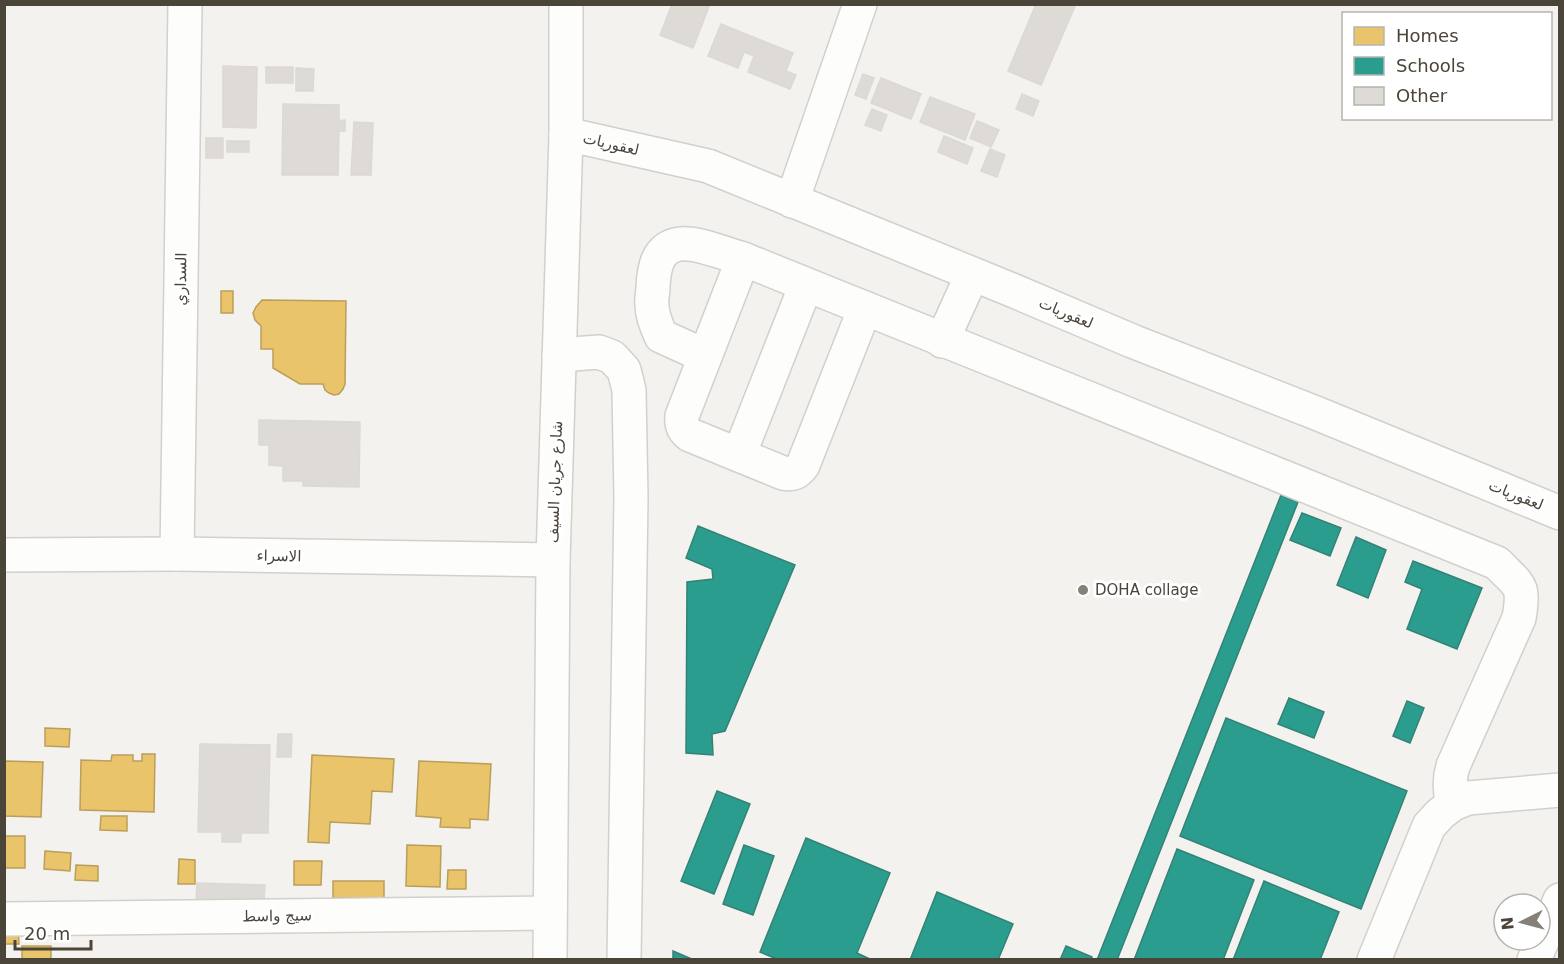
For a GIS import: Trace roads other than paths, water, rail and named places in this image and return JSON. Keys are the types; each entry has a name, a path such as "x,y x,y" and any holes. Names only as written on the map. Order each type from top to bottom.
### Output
{"street":[{"name":"السداري","path":"177,554 185,4"},
{"name":"شارع جريان السيف","path":"550,960 553,560 566,134 566,4"},
{"path":"792,201 860,4"},
{"name":"لعقوريات","path":"566,134 708,166 1132,341 1316,413 1560,513"},
{"path":"705,356 661,336 655,322 652,305 655,266 660,254 679,244 694,245 743,259 1497,563 1520,587 1522,597 1519,618 1453,766 1449,778 1453,804"},
{"path":"743,259 682,416 681,424 684,431 690,435 783,474 791,475 803,465 865,308"},
{"path":"942,341 972,275"},
{"path":"739,455 806,285"},
{"path":"559,354 599,352 612,357 624,370 629,390 631,498 624,960"},
{"name":"الاسراء","path":"4,555 177,554 553,560"},
{"path":"1374,960 1429,826 1440,814 1453,804 1468,798 1560,790"},
{"path":"1534,960 1560,900"},
{"name":"سيج واسط","path":"4,919 549,913"}],"place":[{"name":"DOHA collage","path":"1083,590"}]}
